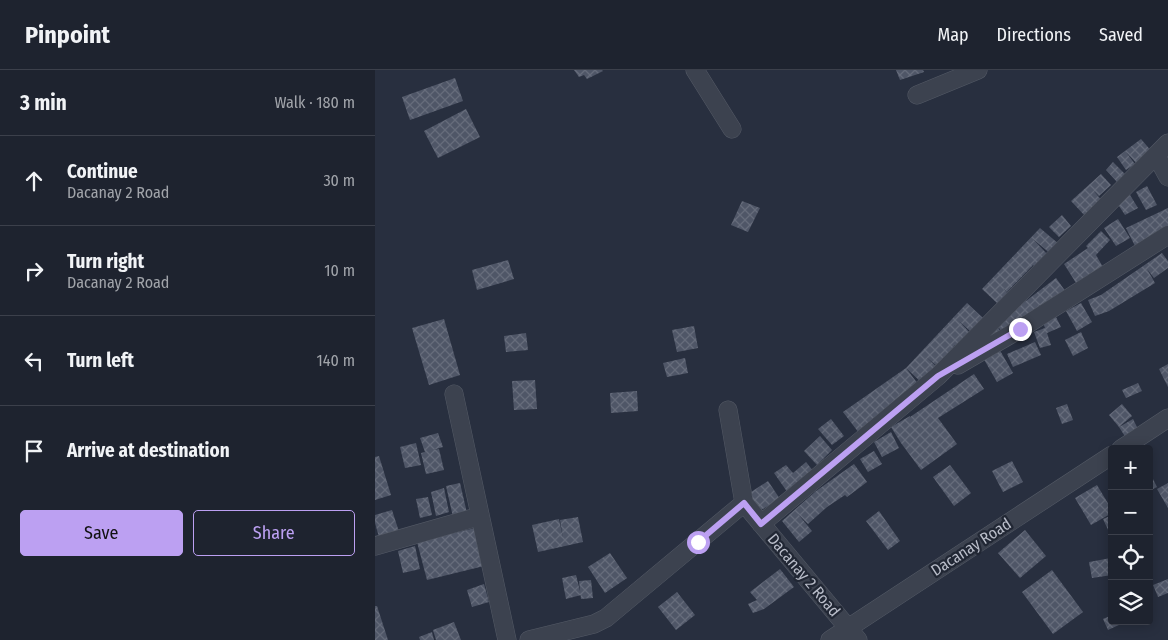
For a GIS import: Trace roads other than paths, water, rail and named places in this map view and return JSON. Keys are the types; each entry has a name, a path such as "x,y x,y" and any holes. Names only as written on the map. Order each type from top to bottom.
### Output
{"street":[{"path":"695,70 732,128"},
{"path":"917,95 978,70"},
{"path":"1162,149 1168,177"},
{"path":"761,524 938,376 1162,149"},
{"path":"938,376 1020,329 1168,234"},
{"path":"454,394 507,640"},
{"path":"529,640 548,638 594,624 606,618 744,503 728,410"},
{"path":"1127,445 1168,418"},
{"name":"Dacanay Road","path":"830,640 853,634 1108,458"},
{"name":"Dacanay 2 Road","path":"744,503 853,634"},
{"path":"375,546 480,516"}]}
